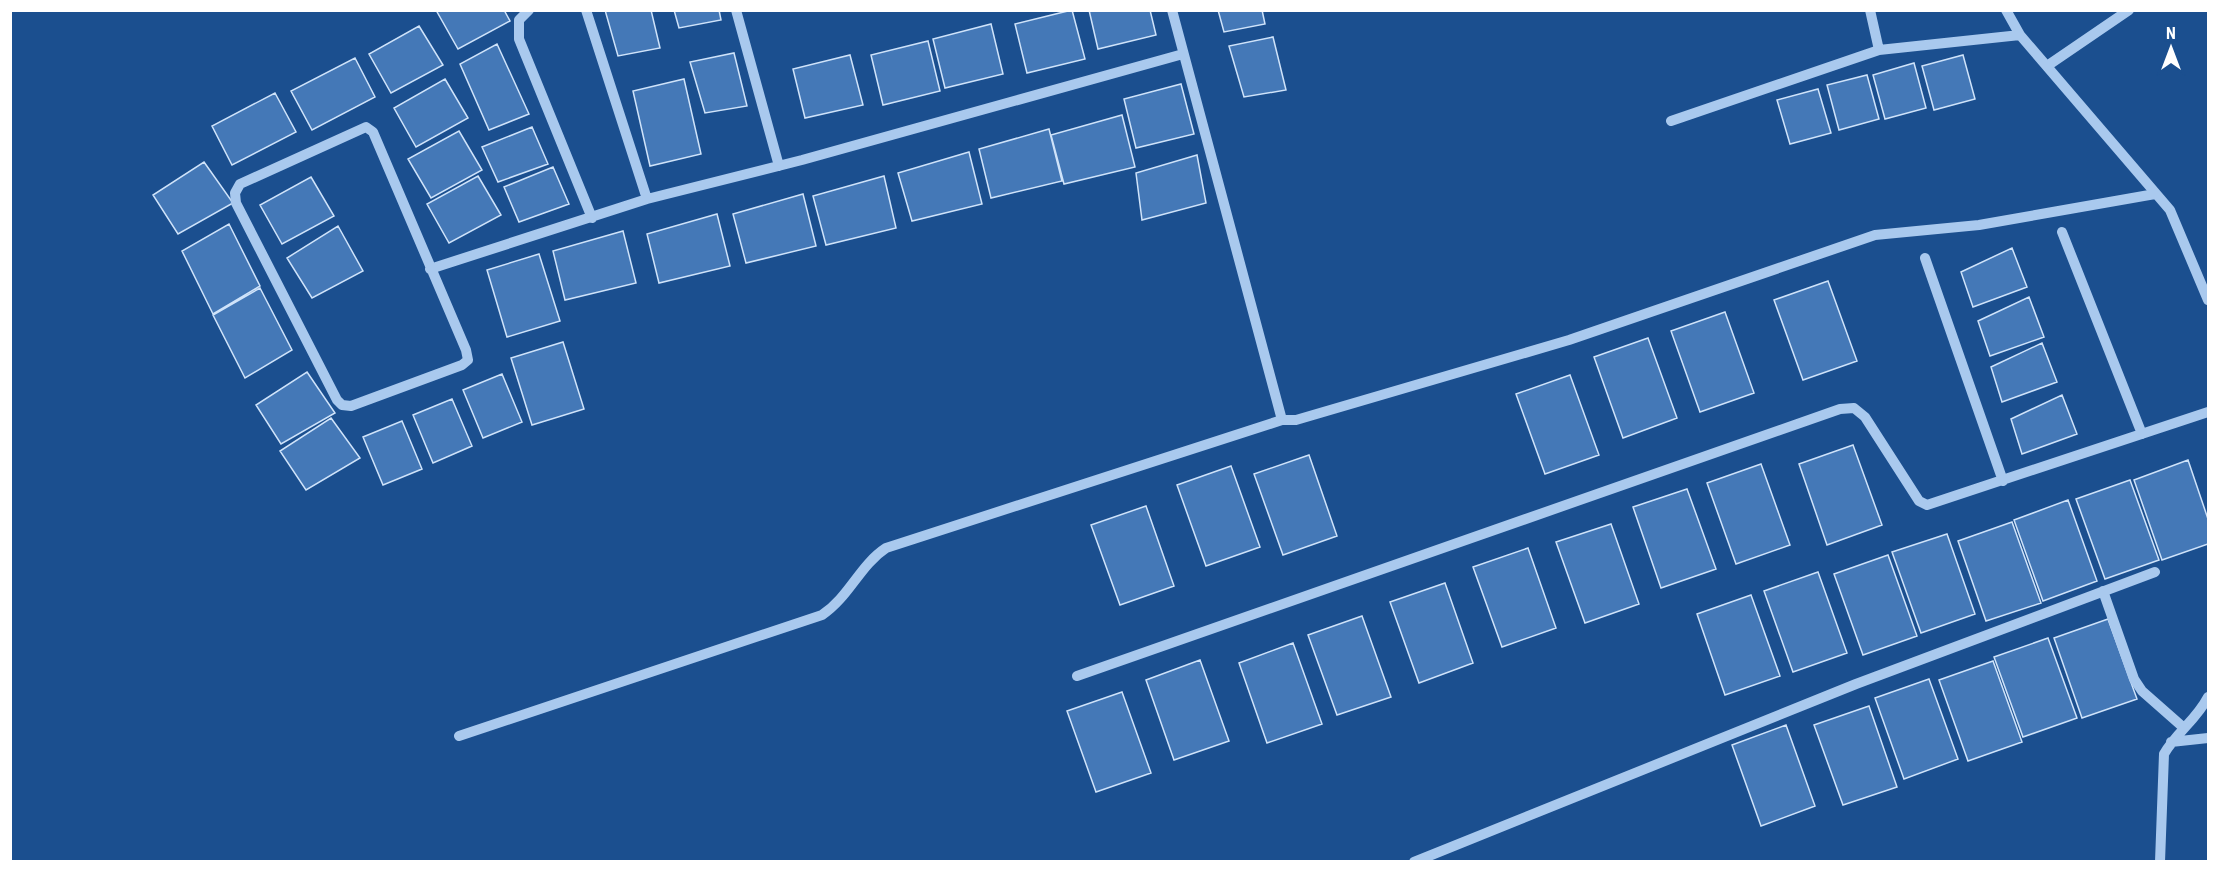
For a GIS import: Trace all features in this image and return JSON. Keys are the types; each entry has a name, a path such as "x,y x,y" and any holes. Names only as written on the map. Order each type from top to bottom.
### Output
{"street":[{"path":"529,10 519,21 519,39 592,218"},
{"path":"586,10 647,199"},
{"path":"736,10 779,166"},
{"path":"1172,10 1282,420"},
{"path":"1870,10 1879,50"},
{"path":"2006,10 2020,35 2170,210 2208,300"},
{"path":"2047,66 2129,10"},
{"path":"1671,121 1879,50 2020,35"},
{"path":"430,269 647,199 779,166 1183,54"},
{"path":"366,127 373,132 430,269 466,350 468,360 462,365 351,406 342,405 337,400 242,213 235,193 240,184 366,127"},
{"path":"459,736 822,615 837,605 874,556 886,548 1282,420 1296,420 1569,340 1875,235 1979,225 2155,194"},
{"path":"2062,232 2142,434"},
{"path":"1925,258 2003,481"},
{"path":"1077,676 1840,409 1854,408 1865,417 1919,501 1927,505 2208,412"},
{"path":"1414,861 1856,684 2155,572"},
{"path":"2103,591 2133,679 2142,691 2184,728"},
{"path":"2160,861 2161,770 2164,754 2171,742 2202,710 2208,697"},
{"path":"2171,742 2208,738"}],"building":[{"path":"436,10 504,10 510,21 458,49"},
{"path":"605,10 651,10 660,48 618,56"},
{"path":"674,10 719,10 721,20 679,28"},
{"path":"1072,10 1085,59 1027,73 1015,24"},
{"path":"1089,10 1150,10 1156,35 1098,49"},
{"path":"1218,10 1262,10 1265,24 1224,32"},
{"path":"991,24 1003,74 945,88 933,39"},
{"path":"419,26 443,65 391,93 369,54"},
{"path":"1273,37 1286,90 1244,97 1229,46"},
{"path":"928,41 940,91 883,105 871,55"},
{"path":"497,44 529,114 489,130 460,64"},
{"path":"734,53 747,106 705,113 690,62"},
{"path":"850,55 863,105 805,118 793,69"},
{"path":"1963,55 1975,99 1934,110 1922,66"},
{"path":"355,58 375,97 312,130 291,91"},
{"path":"1914,63 1926,108 1885,119 1873,75"},
{"path":"1867,75 1879,119 1839,130 1827,85"},
{"path":"445,79 468,118 416,147 394,108"},
{"path":"684,79 701,154 650,166 633,91"},
{"path":"1181,84 1194,134 1136,148 1124,99"},
{"path":"1818,89 1831,133 1790,144 1777,100"},
{"path":"275,93 296,132 232,165 212,126"},
{"path":"1122,115 1135,167 1064,184 1051,135"},
{"path":"532,127 548,164 498,182 482,147"},
{"path":"1049,129 1062,181 991,198 979,149"},
{"path":"459,131 482,170 431,198 408,159"},
{"path":"969,152 982,204 912,221 898,173"},
{"path":"1197,155 1206,203 1142,220 1136,173"},
{"path":"204,162 233,203 178,234 153,195"},
{"path":"553,167 569,204 519,222 504,187"},
{"path":"478,176 501,215 449,243 427,204"},
{"path":"884,176 896,228 826,245 813,196"},
{"path":"311,177 334,216 282,244 260,205"},
{"path":"803,194 816,246 746,263 733,214"},
{"path":"717,214 730,266 659,283 647,234"},
{"path":"229,224 260,286 213,314 182,251"},
{"path":"338,226 363,271 312,298 287,258"},
{"path":"623,231 636,283 565,300 553,251"},
{"path":"2012,248 2027,287 1973,307 1961,272"},
{"path":"539,254 560,321 507,337 487,270"},
{"path":"1828,281 1857,361 1803,380 1774,300"},
{"path":"260,288 292,350 245,378 213,315"},
{"path":"2029,297 2044,337 1990,356 1978,321"},
{"path":"1725,312 1754,393 1700,412 1671,331"},
{"path":"1648,338 1677,418 1623,438 1594,357"},
{"path":"563,342 584,409 532,425 511,358"},
{"path":"2042,343 2057,382 2002,402 1991,367"},
{"path":"307,372 335,413 281,444 256,405"},
{"path":"502,374 522,422 483,438 463,390"},
{"path":"1570,375 1599,455 1545,474 1516,394"},
{"path":"2062,395 2077,434 2022,454 2011,419"},
{"path":"452,399 472,446 433,463 413,415"},
{"path":"331,418 360,458 306,490 280,451"},
{"path":"402,421 422,469 383,485 363,437"},
{"path":"1853,445 1882,525 1827,545 1799,464"},
{"path":"1309,455 1337,536 1283,555 1254,474"},
{"path":"2188,460 2208,519 2208,544 2162,560 2134,480"},
{"path":"1761,464 1790,545 1736,564 1707,483"},
{"path":"1231,466 1260,547 1206,566 1177,485"},
{"path":"2130,480 2159,560 2105,579 2076,499"},
{"path":"1687,489 1716,569 1661,588 1633,507"},
{"path":"2068,500 2097,581 2043,601 2014,520"},
{"path":"1146,506 1174,586 1120,605 1091,525"},
{"path":"2012,522 2041,603 1986,621 1958,541"},
{"path":"1611,524 1639,604 1585,623 1556,542"},
{"path":"1947,534 1975,614 1921,633 1892,552"},
{"path":"1528,548 1556,628 1502,647 1473,567"},
{"path":"1888,555 1917,636 1863,655 1834,574"},
{"path":"1818,572 1847,653 1793,672 1764,591"},
{"path":"1445,583 1473,663 1419,683 1390,602"},
{"path":"1751,595 1780,676 1725,695 1697,614"},
{"path":"1362,616 1391,697 1337,715 1308,635"},
{"path":"2108,619 2137,699 2082,718 2054,638"},
{"path":"2048,638 2077,718 2023,737 1994,657"},
{"path":"1293,643 1322,724 1267,743 1239,663"},
{"path":"1200,660 1229,741 1174,760 1146,680"},
{"path":"1993,661 2022,742 1968,761 1939,680"},
{"path":"1929,679 1958,759 1904,779 1875,698"},
{"path":"1122,692 1151,773 1096,792 1067,711"},
{"path":"1869,706 1897,787 1843,805 1814,725"},
{"path":"1786,725 1815,806 1761,826 1732,745"}]}
